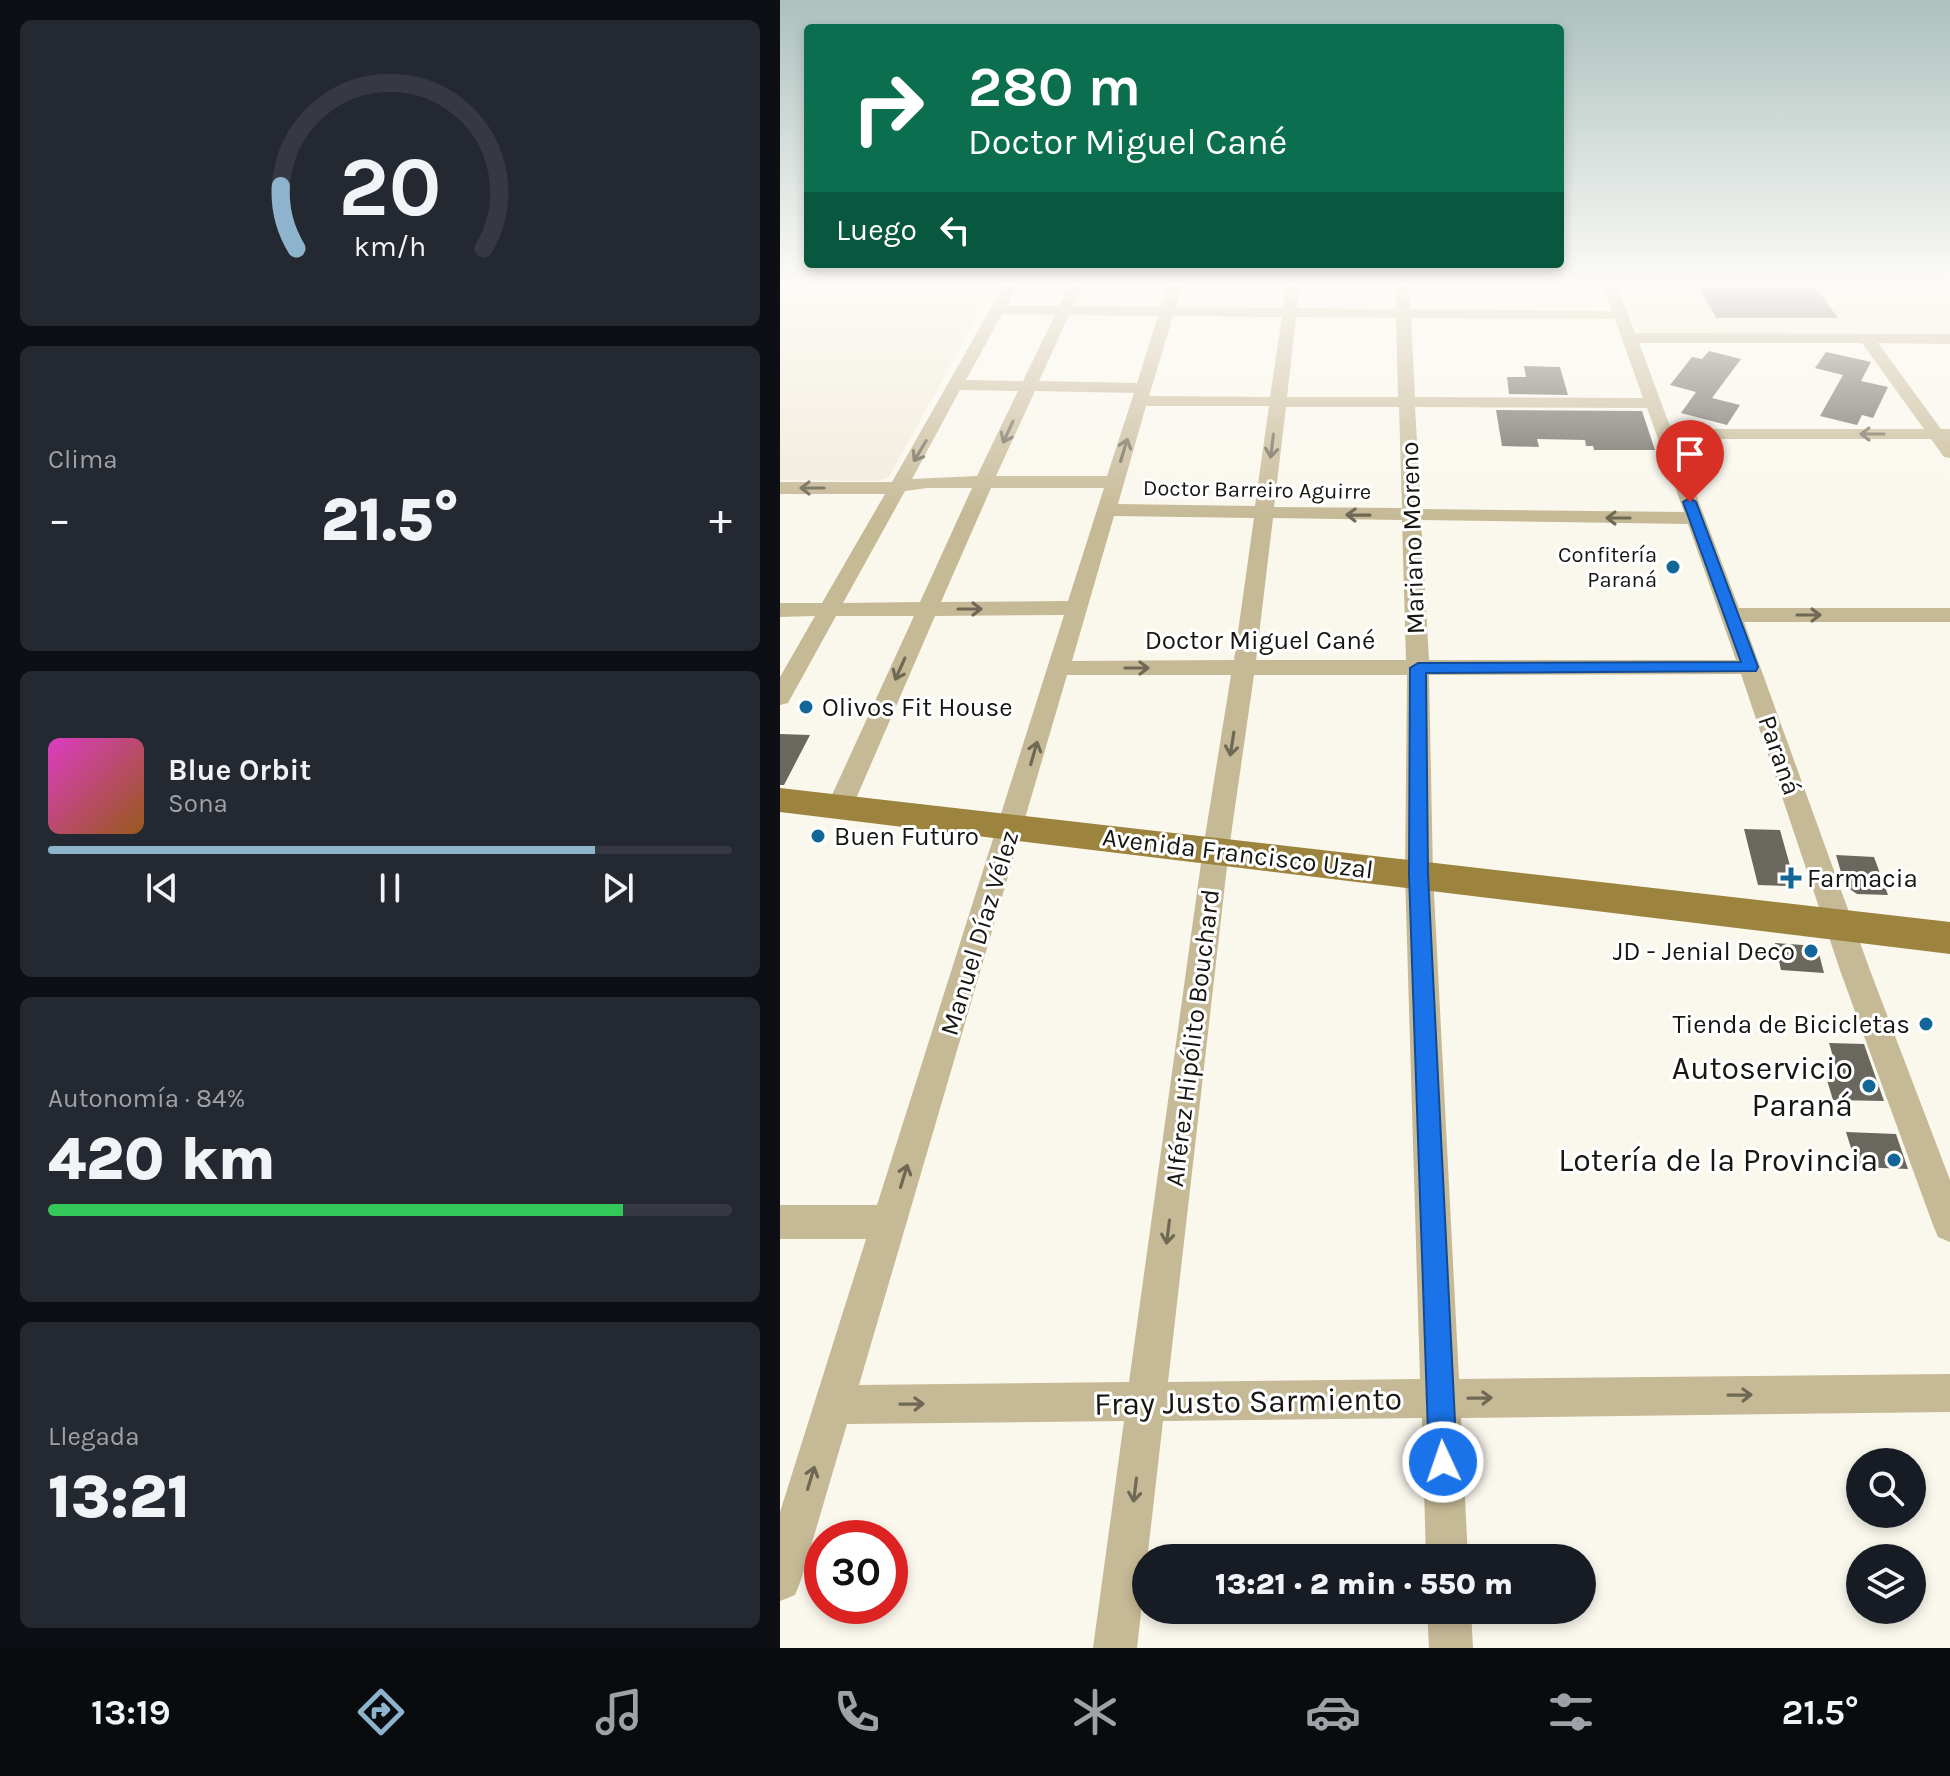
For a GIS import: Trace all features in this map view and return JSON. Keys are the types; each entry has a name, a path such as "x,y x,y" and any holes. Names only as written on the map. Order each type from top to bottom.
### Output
{"main road":[{"name":"Avenida Francisco Uzal","path":"780,800 1216,849 1950,938"}],"street":[{"path":"780,697 970,362"},
{"path":"839,808 926,609 1040,362"},
{"name":"Manuel Díaz Vélez","path":"780,1580 1012,828 1151,362"},
{"name":"Alférez Hipólito Bouchard","path":"1115,1648 1216,849 1244,667 1283,362"},
{"name":"Mariano Moreno","path":"1405,362 1418,668 1419,874 1446,1544"},
{"name":"Paraná","path":"1638,362 1950,1225"},
{"path":"1885,362 1943,434 1950,453"},
{"path":"958,385 1029,386 1278,402 1653,403"},
{"path":"1665,434 1943,434"},
{"name":"Doctor Barreiro Aguirre","path":"780,488 878,489 984,482 1115,482"},
{"name":"Doctor Barreiro Aguirre","path":"1106,510 1696,518"},
{"path":"780,610 1076,608"},
{"path":"1731,615 1950,615"},
{"name":"Doctor Miguel Cané","path":"1059,668 1750,667"},
{"path":"780,1222 891,1222"},
{"name":"Fray Justo Sarmiento","path":"834,1405 1950,1393"},
{"path":"1450,1624 1451,1648"}],"shaded area":[{"path":"780,362 953,362 889,477 877,481 780,480"}],"building":[{"path":"1688,362 1739,362 1712,398 1740,405 1727,425 1681,413 1696,392 1670,385"},
{"path":"1819,362 1871,362 1861,381 1888,387 1873,418 1862,415 1857,425 1820,416 1843,375 1815,368"},
{"path":"1524,366 1560,367 1568,395 1509,394 1507,377 1526,377"},
{"path":"1496,410 1642,411 1655,450 1594,450 1593,446 1586,446 1585,440 1537,439 1539,447 1502,446"},
{"path":"780,734 810,735 784,785 780,785"},
{"path":"1744,829 1780,830 1794,880 1786,886 1758,885"},
{"path":"1836,855 1874,857 1888,895 1857,894 1845,886"},
{"path":"1775,943 1817,946 1824,973 1781,970"},
{"path":"1829,1043 1864,1044 1884,1101 1833,1100 1824,1070 1837,1070"},
{"path":"1846,1132 1896,1134 1908,1169 1857,1167"}],"place":[{"name":"Confitería Paraná","path":"1673,567"},
{"name":"Olivos Fit House","path":"806,707"},
{"name":"Buen Futuro","path":"818,836"},
{"name":"Farmacia","path":"1791,878"},
{"name":"JD - Jenial Deco","path":"1811,951"},
{"name":"Tienda de Bicicletas","path":"1926,1024"},
{"name":"Autoservicio Paraná","path":"1869,1086"},
{"name":"Lotería de la Provincia","path":"1894,1160"}],"route":[{"path":"1443,1462 1419,874 1418,668 1750,667 1690,502"}]}
